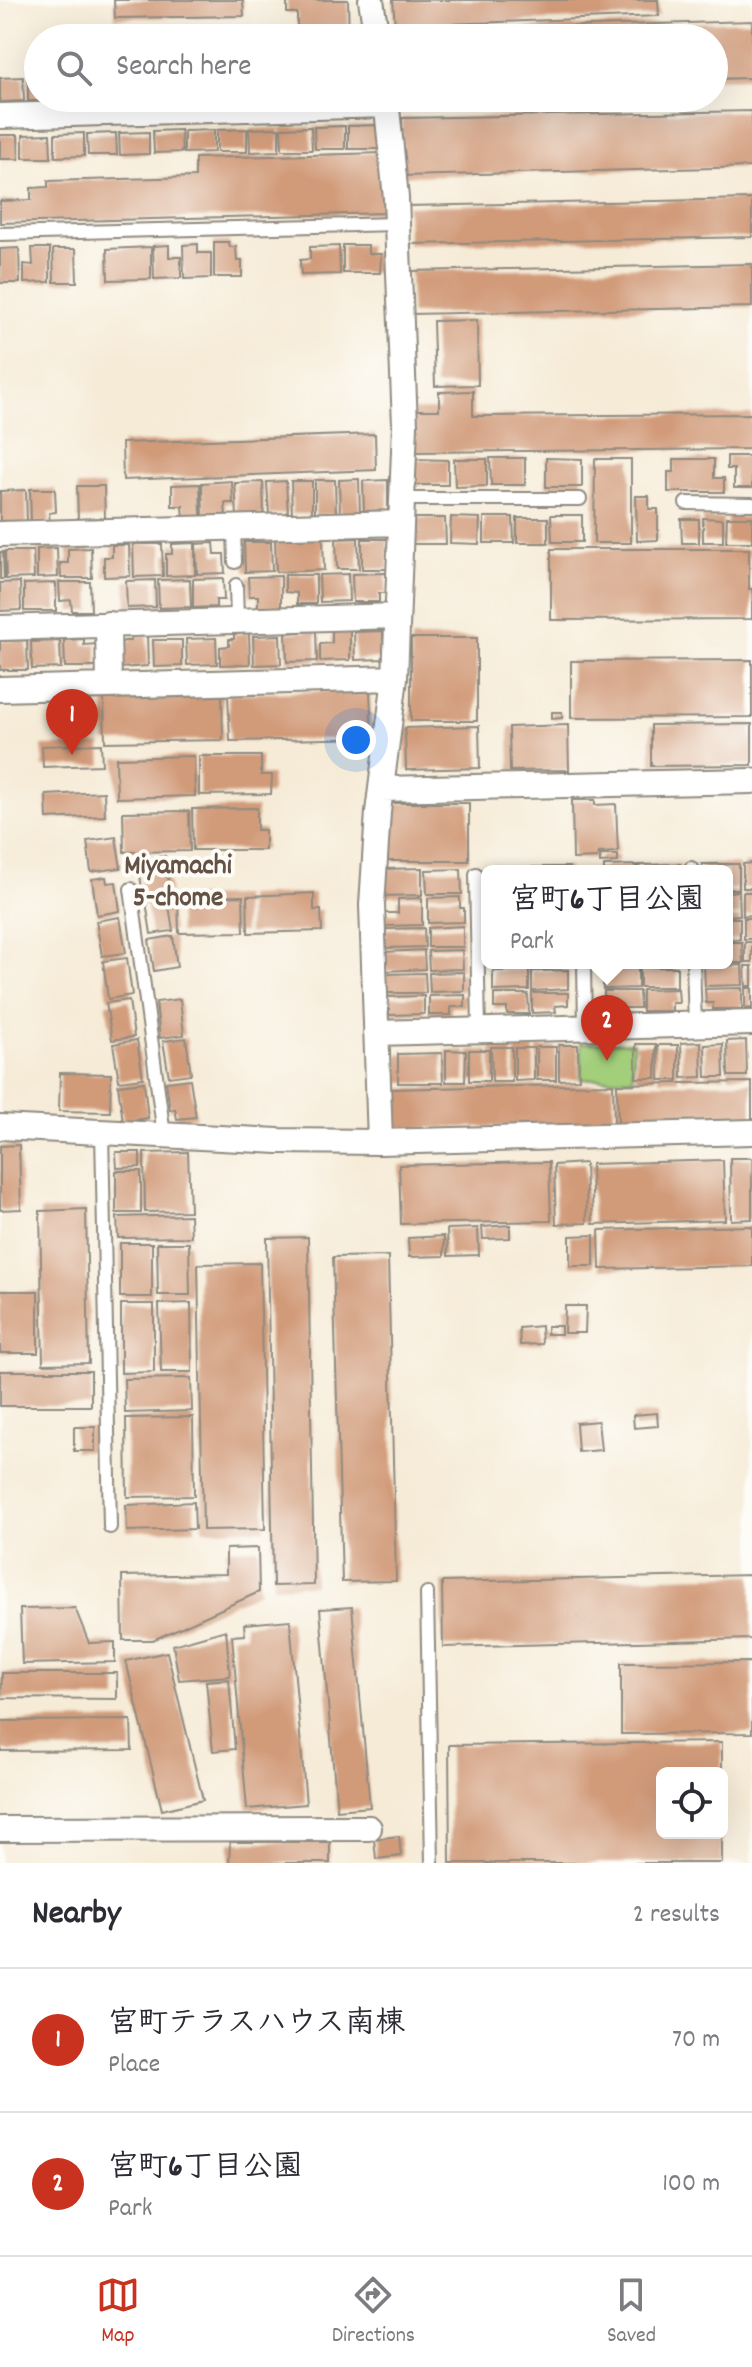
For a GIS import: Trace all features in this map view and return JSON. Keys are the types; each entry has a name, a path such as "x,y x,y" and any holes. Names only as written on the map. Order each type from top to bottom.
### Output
{"street":[{"path":"371,0 375,24"},
{"path":"0,116 103,112"},
{"path":"380,1142 372,905 381,789 395,678 405,425 397,224 388,112"},
{"path":"0,534 401,523"},
{"path":"0,628 397,616"},
{"path":"108,624 109,686"},
{"path":"0,689 395,678"},
{"path":"381,789 752,781"},
{"path":"376,1033 752,1023"},
{"path":"0,1127 278,1141 380,1142 752,1132"},
{"path":"0,1829 369,1828"}],"lane":[{"path":"0,234 397,224"},
{"path":"402,499 580,499"},
{"path":"686,503 752,504"},
{"path":"234,528 235,562"},
{"path":"236,585 237,621"},
{"path":"476,874 479,1030"},
{"path":"131,889 164,1135"},
{"path":"584,969 585,1027"},
{"path":"693,969 695,1025"},
{"path":"102,1132 110,1527"},
{"path":"427,1593 432,1863"}],"green space":[{"path":"633,1042 633,1079 581,1079 581,1043"}],"building":[{"path":"114,0 243,0 244,16 115,18"},
{"path":"287,0 348,0 349,24 297,24 297,13 287,13"},
{"path":"393,0 658,0 659,16 448,24 395,24"},
{"path":"752,21 752,78 728,79 728,24 654,24"},
{"path":"23,77 24,101 0,102 0,78"},
{"path":"752,111 752,167 403,176 402,118"},
{"path":"378,125 378,149 348,149 348,126"},
{"path":"345,126 345,149 315,149 314,127"},
{"path":"311,127 312,150 282,150 281,128"},
{"path":"279,128 279,151 250,152 249,129"},
{"path":"247,129 247,152 217,152 217,130"},
{"path":"181,130 182,152 154,153 153,131"},
{"path":"214,130 214,152 184,153 184,131"},
{"path":"149,132 149,154 120,155 119,133"},
{"path":"84,133 84,156 55,157 55,134"},
{"path":"116,133 117,155 88,155 87,134"},
{"path":"50,134 51,158 23,158 23,135"},
{"path":"0,135 18,135 19,159 0,159"},
{"path":"383,153 385,213 0,223 0,201 31,200 31,188 48,187 48,181 195,177 195,158"},
{"path":"752,199 752,237 408,244 407,206"},
{"path":"214,242 229,242 230,247 236,247 237,261 242,261 242,277 214,277"},
{"path":"198,244 198,253 211,253 211,278 184,279 183,245"},
{"path":"169,245 169,257 181,257 181,278 154,279 153,246"},
{"path":"343,245 368,245 368,254 381,254 380,273 343,273"},
{"path":"339,246 340,274 301,275 300,260 310,259 310,247"},
{"path":"151,247 151,279 108,280 107,249"},
{"path":"19,248 20,283 0,283 0,249"},
{"path":"32,248 50,248 50,282 24,283 24,264 33,265"},
{"path":"53,249 76,249 77,282 54,282"},
{"path":"752,264 752,307 411,314 410,271"},
{"path":"477,320 478,385 435,386 433,321"},
{"path":"473,391 473,416 752,414 752,449 414,452 413,410 439,410 439,392"},
{"path":"375,434 376,470 123,480 122,443"},
{"path":"727,456 752,456 752,488 734,488 734,469 727,469"},
{"path":"490,458 525,458 525,485 491,485"},
{"path":"546,458 582,459 582,487 546,487"},
{"path":"413,459 448,460 448,485 412,485"},
{"path":"454,459 487,459 487,486 455,487"},
{"path":"595,459 631,459 631,543 594,543"},
{"path":"674,459 714,459 714,478 724,478 724,492 668,492 668,472 674,472"},
{"path":"359,479 360,514 340,515 339,480"},
{"path":"315,480 335,480 336,514 315,515"},
{"path":"388,480 388,513 364,514 363,481"},
{"path":"232,481 233,503 225,503 226,516 203,517 202,483"},
{"path":"286,481 288,514 269,515 267,482"},
{"path":"291,481 312,481 312,514 292,514"},
{"path":"263,482 264,515 237,516 235,483"},
{"path":"200,484 201,518 184,518 183,506 172,506 172,485"},
{"path":"77,486 104,486 105,518 78,519"},
{"path":"30,489 55,489 56,512 49,513 50,523 31,523"},
{"path":"26,490 27,524 0,525 0,491"},
{"path":"636,496 649,496 649,509 658,509 658,540 637,541"},
{"path":"551,515 582,515 582,542 552,542"},
{"path":"451,517 480,518 479,544 450,543"},
{"path":"484,517 513,517 514,543 484,543"},
{"path":"727,517 752,517 752,542 726,542"},
{"path":"410,518 445,518 446,544 410,544"},
{"path":"517,518 548,518 548,543 517,543"},
{"path":"703,518 723,519 723,542 703,542"},
{"path":"681,519 699,519 699,543 682,543"},
{"path":"323,538 324,570 276,572 275,539"},
{"path":"358,538 359,569 337,569 336,539"},
{"path":"362,539 388,539 388,569 362,569"},
{"path":"244,542 271,542 272,571 245,572"},
{"path":"195,543 195,575 166,576 166,554 172,554 172,544"},
{"path":"214,543 215,554 224,554 225,573 197,574 196,544"},
{"path":"133,544 162,544 163,576 134,577"},
{"path":"112,545 129,545 130,576 104,577 104,557 112,557"},
{"path":"57,548 58,577 37,578 37,549"},
{"path":"91,548 92,578 61,578 60,563 68,563 68,549"},
{"path":"551,549 749,549 752,619 551,620"},
{"path":"5,551 33,551 34,578 6,579"},
{"path":"0,552 3,552 4,579 0,579"},
{"path":"386,573 386,593 379,593 379,602 353,602 352,574"},
{"path":"348,574 349,601 320,602 319,575"},
{"path":"285,575 316,575 316,604 297,604 297,593 285,592"},
{"path":"281,576 281,607 258,608 258,596 249,596 248,577"},
{"path":"223,578 224,600 216,600 216,607 193,608 193,579"},
{"path":"190,579 191,607 159,608 158,580"},
{"path":"155,580 156,607 127,608 126,581"},
{"path":"20,582 21,610 0,611 0,583"},
{"path":"59,582 90,582 91,611 72,611 71,600 60,601"},
{"path":"56,583 56,611 24,611 24,584"},
{"path":"332,630 350,630 350,660 320,661 320,644 332,643"},
{"path":"316,631 317,661 287,662 286,633"},
{"path":"383,631 384,659 355,660 354,632"},
{"path":"249,633 250,664 220,665 220,647 229,646 229,639 234,639 234,634"},
{"path":"147,635 148,666 119,668 118,645 131,641 131,636"},
{"path":"280,635 281,664 254,665 253,636"},
{"path":"216,638 217,664 187,665 186,639"},
{"path":"411,638 477,638 477,721 411,721"},
{"path":"84,639 84,645 97,644 97,667 65,667 64,640"},
{"path":"27,640 28,670 0,670 0,641"},
{"path":"153,640 182,640 182,666 154,667"},
{"path":"60,641 61,668 32,669 31,642"},
{"path":"752,660 752,717 571,718 571,661"},
{"path":"370,690 372,738 230,741 228,694"},
{"path":"222,694 223,740 105,742 104,697"},
{"path":"552,712 562,712 562,718 552,719"},
{"path":"752,724 752,765 651,766 651,725"},
{"path":"568,725 569,770 510,771 509,727"},
{"path":"479,726 480,768 406,770 405,728"},
{"path":"101,744 102,765 43,767 42,746"},
{"path":"194,756 195,796 117,798 116,758"},
{"path":"199,756 261,756 261,775 272,775 271,794 199,795"},
{"path":"104,792 105,816 47,819 46,795"},
{"path":"572,800 595,800 595,805 616,804 618,852 598,853 597,858 573,859"},
{"path":"388,803 469,803 469,861 388,861"},
{"path":"257,808 257,830 265,830 265,850 193,850 192,809"},
{"path":"189,811 190,851 124,852 123,812"},
{"path":"116,837 121,868 91,872 87,841"},
{"path":"600,855 618,855 618,862 600,863"},
{"path":"165,856 170,892 143,896 138,860"},
{"path":"752,863 752,888 743,888 743,864"},
{"path":"739,864 739,889 733,889 733,865 702,865"},
{"path":"422,868 422,895 384,896 384,869"},
{"path":"461,869 462,894 427,894 426,870"},
{"path":"106,877 107,883 116,882 120,911 97,915 92,879"},
{"path":"739,891 740,915 733,916 733,892"},
{"path":"743,892 752,892 752,915 743,916"},
{"path":"314,893 314,910 321,910 322,931 248,933 247,896"},
{"path":"243,896 244,932 179,933 178,897"},
{"path":"460,897 464,922 428,923 428,898"},
{"path":"422,898 422,925 385,926 385,913 398,913 398,899"},
{"path":"168,899 173,931 151,934 146,902"},
{"path":"120,917 126,953 102,956 96,921"},
{"path":"733,918 740,918 740,939 733,940"},
{"path":"744,918 752,918 752,939 744,939"},
{"path":"463,926 463,947 428,947 428,928"},
{"path":"424,928 425,947 386,948 386,929"},
{"path":"173,936 177,967 154,971 149,940"},
{"path":"733,942 742,942 743,963 733,963"},
{"path":"745,942 752,942 752,962 745,962"},
{"path":"424,950 425,969 386,971 385,952"},
{"path":"462,950 463,969 429,970 428,951"},
{"path":"127,958 132,995 108,999 103,961"},
{"path":"733,965 742,965 743,985 705,986 704,969 733,969"},
{"path":"745,966 752,966 752,986 746,986"},
{"path":"603,969 638,969 638,988 603,989"},
{"path":"640,969 677,969 677,987 640,987"},
{"path":"529,970 529,990 493,991 493,971"},
{"path":"568,970 568,989 532,991 532,971"},
{"path":"464,972 464,991 430,992 429,973"},
{"path":"425,973 426,993 385,993 385,974"},
{"path":"742,988 742,1009 713,1009 713,1003 706,1003 705,989"},
{"path":"745,988 752,988 752,1008 745,1009"},
{"path":"678,989 679,1003 672,1003 672,1011 642,1011 642,990"},
{"path":"604,991 639,991 640,1008 611,1008 611,1004 604,1005"},
{"path":"532,993 568,993 568,1005 555,1006 556,1012 532,1013"},
{"path":"494,994 528,994 529,1014 507,1014 507,1008 494,1008"},
{"path":"465,995 465,1007 451,1007 451,1015 429,1015 429,996"},
{"path":"424,996 424,1014 389,1015 389,1009 383,1009 382,997"},
{"path":"180,999 184,1035 160,1038 156,1002"},
{"path":"129,1000 134,1037 112,1040 106,1003"},
{"path":"186,1038 191,1074 169,1077 163,1041"},
{"path":"137,1040 143,1078 119,1081 113,1044"},
{"path":"746,1040 747,1076 728,1076 727,1041"},
{"path":"701,1042 702,1077 682,1078 681,1043"},
{"path":"636,1044 656,1044 656,1078 636,1078"},
{"path":"723,1044 724,1077 706,1077 705,1045"},
{"path":"559,1045 578,1045 579,1079 559,1080"},
{"path":"658,1045 678,1045 678,1080 659,1080"},
{"path":"491,1047 512,1047 512,1082 492,1082"},
{"path":"537,1047 556,1047 556,1080 537,1080"},
{"path":"515,1048 534,1048 534,1080 515,1081"},
{"path":"446,1050 466,1051 465,1082 446,1082"},
{"path":"469,1050 489,1050 489,1081 469,1081"},
{"path":"442,1053 443,1083 398,1083 398,1054"},
{"path":"60,1073 111,1074 110,1112 59,1111"},
{"path":"190,1079 196,1117 177,1119 175,1109 170,1110 166,1082"},
{"path":"144,1082 148,1118 123,1122 118,1085"},
{"path":"752,1082 752,1120 618,1124 617,1084"},
{"path":"613,1084 614,1124 391,1129 390,1089"},
{"path":"19,1145 21,1209 0,1210 0,1146"},
{"path":"116,1152 140,1152 140,1167 117,1168"},
{"path":"188,1152 190,1211 145,1212 144,1153"},
{"path":"730,1158 752,1158 752,1219 731,1220"},
{"path":"723,1160 725,1220 593,1224 591,1164"},
{"path":"549,1162 551,1221 401,1224 399,1165"},
{"path":"585,1163 587,1223 556,1224 554,1165"},
{"path":"116,1171 141,1171 141,1213 116,1213"},
{"path":"86,1209 89,1363 43,1364 40,1211"},
{"path":"190,1215 191,1237 118,1238 117,1217"},
{"path":"510,1225 510,1238 483,1239 482,1227"},
{"path":"752,1226 752,1266 600,1269 599,1230"},
{"path":"478,1228 479,1255 448,1256 447,1229"},
{"path":"594,1235 594,1266 570,1266 570,1236"},
{"path":"444,1236 444,1256 409,1257 408,1238"},
{"path":"308,1237 314,1585 273,1586 267,1238"},
{"path":"120,1243 152,1243 152,1297 120,1297"},
{"path":"157,1243 189,1243 190,1295 158,1295"},
{"path":"388,1256 396,1581 342,1582 333,1257"},
{"path":"260,1263 265,1529 203,1530 198,1264"},
{"path":"0,1291 38,1291 38,1353 0,1353"},
{"path":"191,1303 192,1372 161,1372 159,1304"},
{"path":"121,1304 154,1304 154,1372 121,1373"},
{"path":"565,1306 586,1306 585,1333 564,1333"},
{"path":"541,1326 542,1344 520,1345 519,1328"},
{"path":"547,1326 561,1326 561,1334 547,1334"},
{"path":"0,1371 91,1371 91,1406 0,1406"},
{"path":"191,1378 192,1411 125,1413 124,1379"},
{"path":"657,1413 658,1426 634,1428 633,1415"},
{"path":"193,1417 194,1496 127,1497 126,1418"},
{"path":"598,1421 601,1450 578,1452 576,1423"},
{"path":"74,1427 95,1427 95,1451 74,1451"},
{"path":"194,1502 195,1529 127,1531 126,1505"},
{"path":"258,1548 259,1592 153,1640 123,1640 122,1576 226,1574 226,1549"},
{"path":"752,1575 752,1639 443,1647 442,1582"},
{"path":"352,1607 370,1807 337,1810 320,1609"},
{"path":"75,1608 89,1643 115,1642 115,1662 22,1664 20,1609"},
{"path":"290,1620 306,1804 247,1809 232,1636 245,1635 244,1624"},
{"path":"226,1630 230,1676 179,1680 173,1645"},
{"path":"167,1652 203,1800 162,1810 126,1661"},
{"path":"752,1662 752,1733 621,1734 621,1663"},
{"path":"2,1673 117,1673 117,1699 1,1698"},
{"path":"229,1679 235,1749 213,1751 206,1681"},
{"path":"131,1720 132,1750 1,1751 0,1721"},
{"path":"722,1742 722,1767 656,1767 656,1839 722,1839 722,1863 450,1863 449,1745"},
{"path":"399,1836 401,1856 376,1859 374,1839"},
{"path":"230,1842 330,1842 330,1863 229,1863"}],"place":[{"name":"宮町テラスハウス南棟","path":"72,755"},
{"name":"宮町6丁目公園","path":"607,1061"}],"district":[{"name":"Miyamachi 5-chome","path":"178,879"}]}
